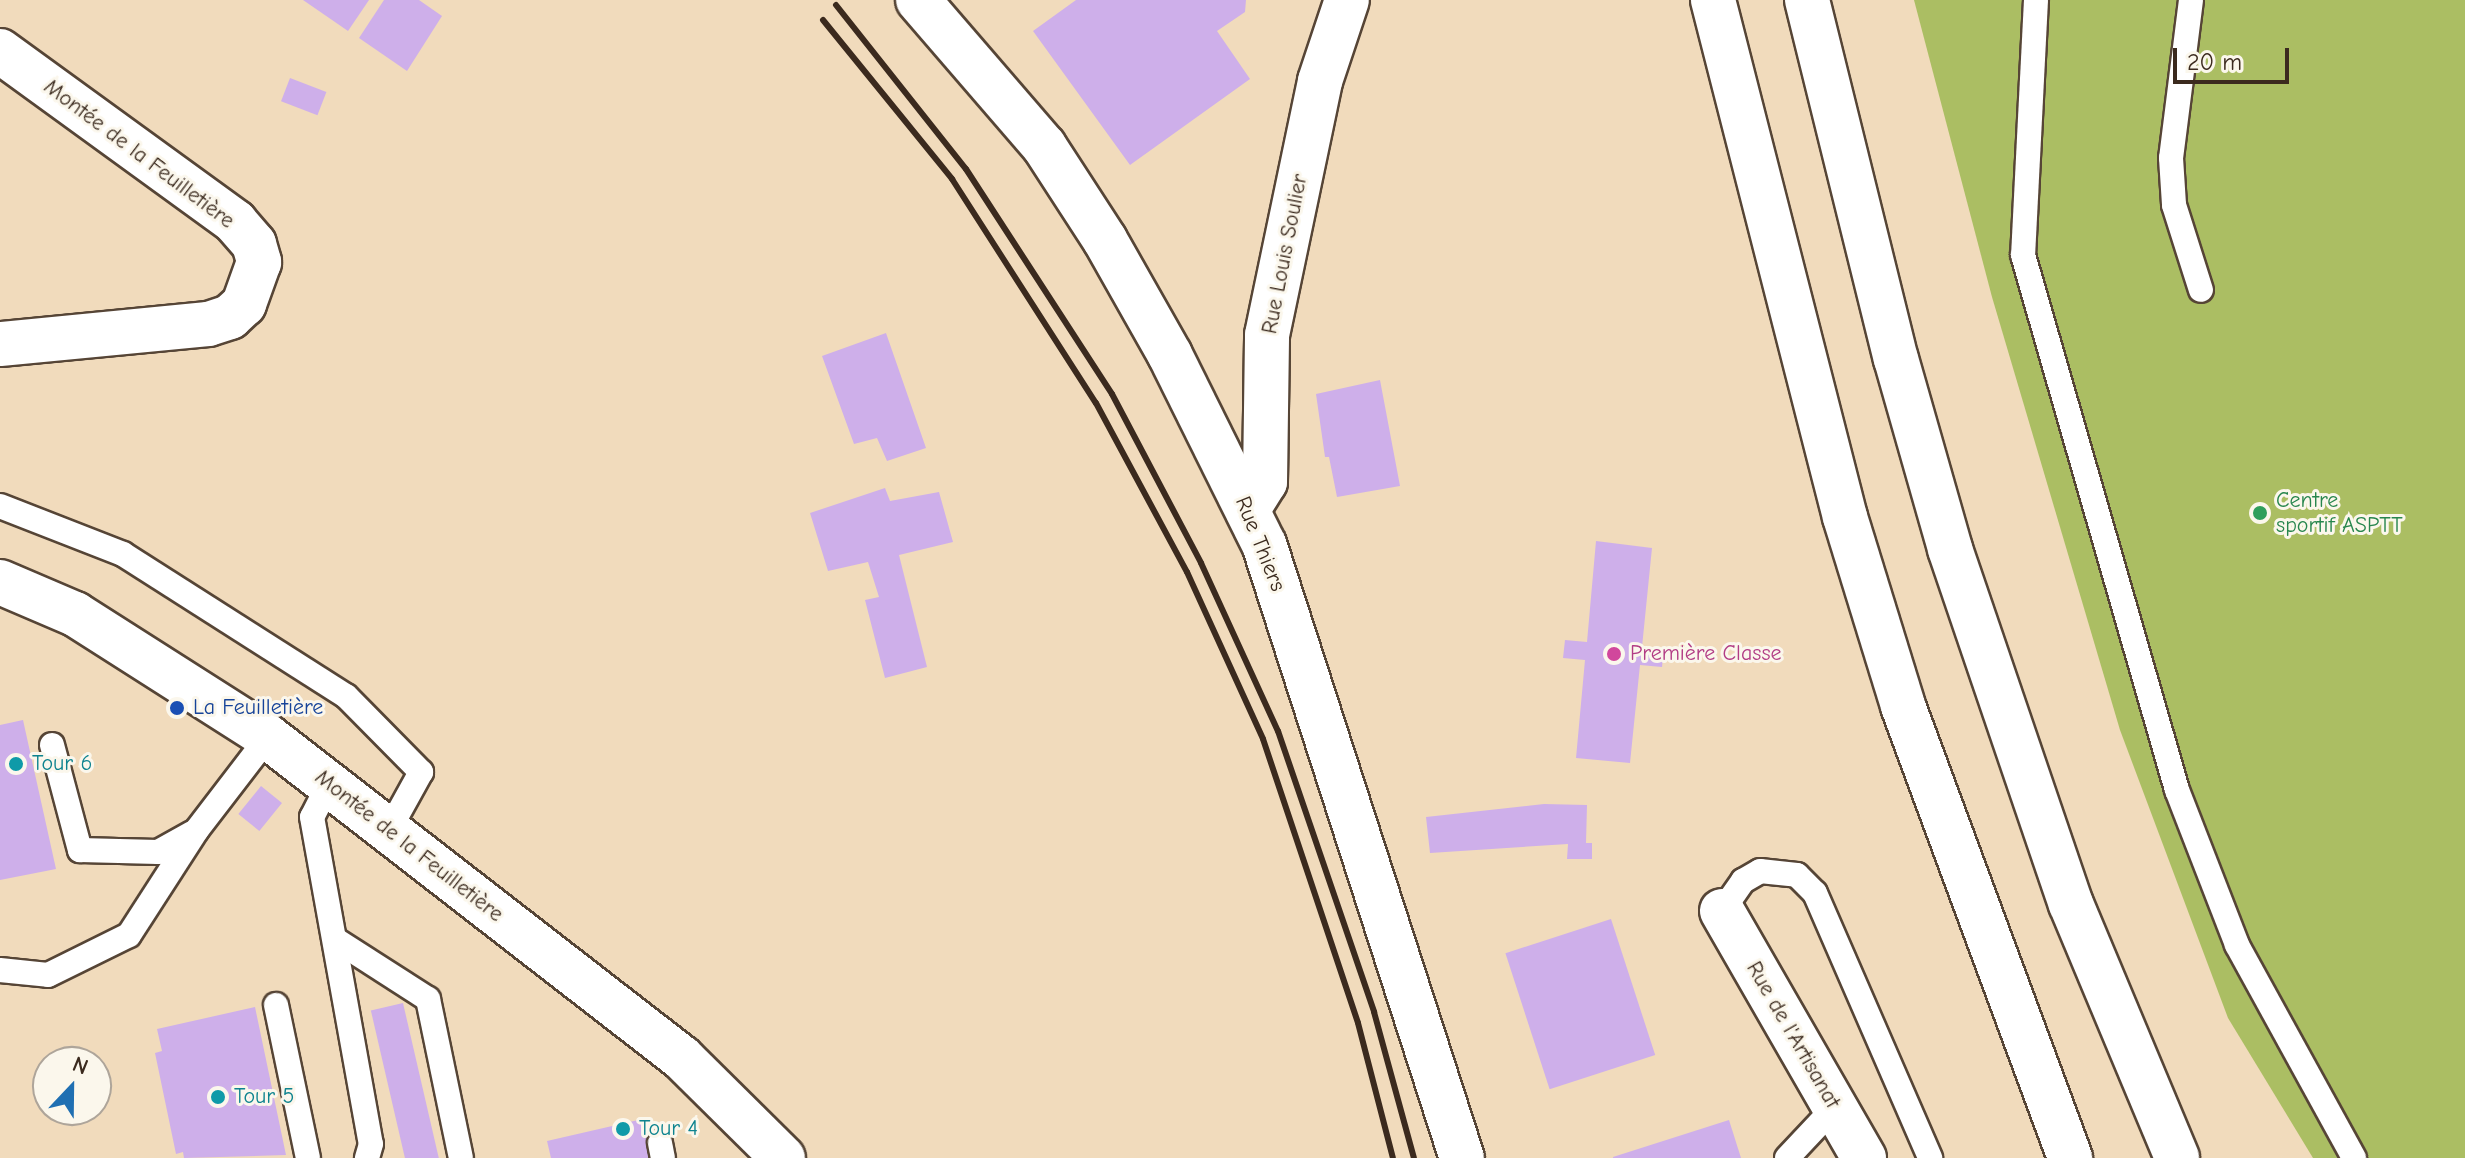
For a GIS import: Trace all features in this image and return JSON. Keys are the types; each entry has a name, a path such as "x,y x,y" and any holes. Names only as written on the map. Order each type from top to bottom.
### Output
{"main road":[{"name":"Rue Thiers","path":"918,0 1044,146 1096,226 1170,355 1248,509 1264,544 1462,1158"},
{"name":"Rue Louis Soulier","path":"1248,509 1265,482 1267,335 1320,81 1347,0"},
{"path":"1713,0 1845,517 1903,706 2070,1158"},
{"path":"1807,0 1896,359 1950,549 2066,889 2123,1040 2177,1158"},
{"name":"Montée de la Feuilletière","path":"0,51 235,222 254,244 259,262 244,304 230,317 208,324 0,344"},
{"name":"Montée de la Feuilletière","path":"0,582 75,614 268,737 682,1058 783,1158"},
{"name":"Rue de l'Artisanat","path":"1722,911 1864,1158"}],"lane":[{"path":"2036,0 2023,255 2177,790 2237,945 2354,1158"},
{"path":"2191,0 2171,158 2174,205 2201,290"},
{"path":"0,506 79,532 159,573 346,696 421,772 389,830"},
{"path":"0,970 48,975 129,935 196,831 268,737"},
{"path":"52,745 80,850 158,852 196,831"},
{"path":"329,784 312,817 371,1144 367,1158"},
{"path":"1722,911 1743,881 1760,871 1797,875 1815,893 1930,1158"},
{"path":"336,940 428,999 461,1158"},
{"path":"276,1005 308,1158"},
{"path":"1787,1158 1834,1108"}],"green space":[{"name":"Centre sportif ASPTT","path":"1914,0 2465,0 2465,1158 2313,1158 2228,1018 2120,730 1992,297"}],"building":[{"path":"303,0 369,0 348,31"},
{"path":"384,0 419,0 442,16 407,71 359,38"},
{"path":"1076,0 1246,0 1245,12 1217,31 1250,79 1130,165 1033,31"},
{"path":"290,78 326,92 317,115 281,101"},
{"path":"886,333 926,448 887,461 877,438 854,444 822,356"},
{"path":"1380,380 1400,486 1337,497 1329,457 1325,457 1316,394"},
{"path":"885,488 890,501 939,492 953,542 899,555 927,667 885,678 865,600 879,597 868,562 828,571 810,513"},
{"name":"Première Classe","path":"1596,541 1652,548 1642,647 1664,649 1662,667 1640,665 1630,763 1576,758 1585,660 1563,658 1565,640 1587,642"},
{"name":"Tour 6","path":"23,720 56,869 0,880 0,725"},
{"path":"261,786 282,803 259,831 238,814"},
{"path":"1544,804 1587,805 1586,843 1592,843 1592,859 1567,859 1568,844 1430,853 1426,817"},
{"path":"1611,919 1655,1055 1550,1089 1505,953"},
{"path":"403,1003 439,1158 405,1158 371,1010"},
{"name":"Tour 5","path":"255,1007 286,1155 184,1158 183,1152 176,1154 155,1053 162,1051 157,1029"},
{"name":"Tour 4","path":"647,1118 655,1158 551,1158 547,1141"},
{"path":"1729,1120 1741,1158 1613,1158 1613,1157"}],"railway":[{"path":"836,5 966,169 1112,394 1201,563 1278,731 1374,1012 1414,1158"},
{"path":"823,20 952,179 1096,403 1187,572 1263,739 1358,1023 1393,1158"}],"place":[{"name":"Centre sportif ASPTT","path":"2260,513"},
{"name":"Première Classe","path":"1614,654"},
{"name":"La Feuilletière","path":"177,708"},
{"name":"Tour 6","path":"16,764"},
{"name":"Tour 5","path":"218,1097"},
{"name":"Tour 4","path":"623,1129"}]}
